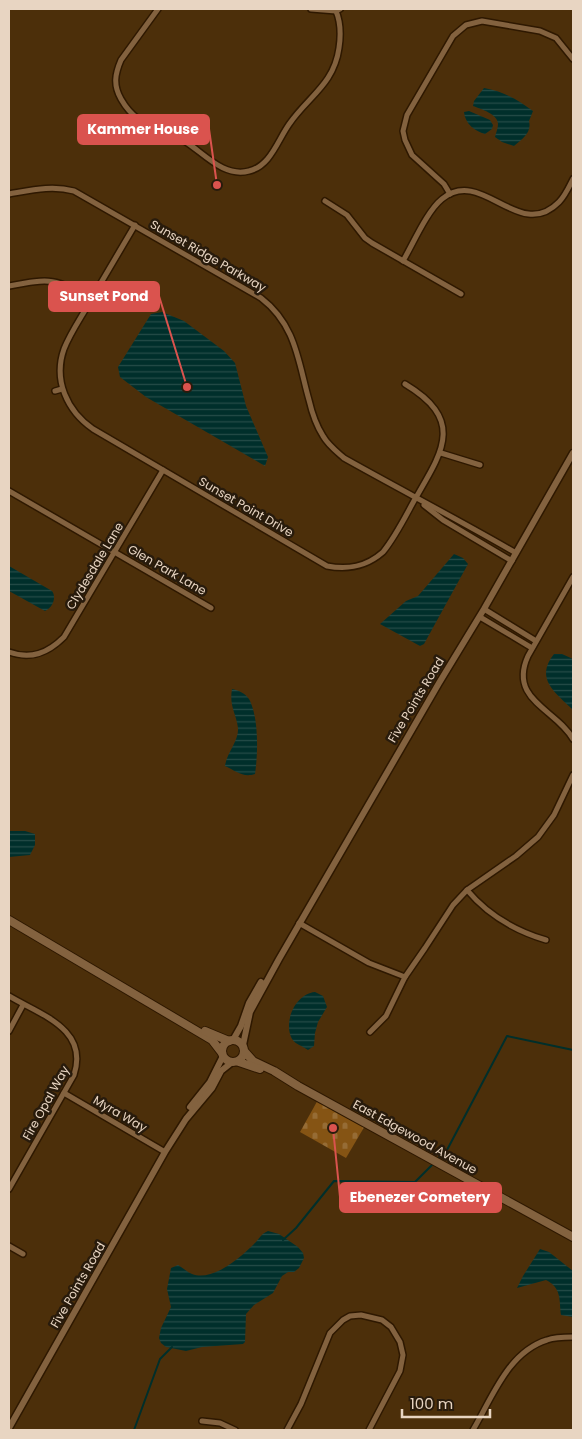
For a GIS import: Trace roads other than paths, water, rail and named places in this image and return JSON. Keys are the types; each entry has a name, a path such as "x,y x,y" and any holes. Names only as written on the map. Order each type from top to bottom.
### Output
{"main road":[{"path":"9,920 213,1041 225,1059 235,1062 244,1056 244,1049 237,1040 231,1040 208,1032 169,1014"},
{"path":"222,1054 223,1045 231,1040"},
{"name":"East Edgewood Avenue","path":"244,1049 253,1060 298,1086"},
{"name":"East Edgewood Avenue","path":"235,1062 248,1064 298,1086 573,1237"}],"street":[{"path":"158,9 121,60 117,68 114,84 133,116 180,138 219,166 231,171 249,171 269,159 290,122 328,80 334,67 340,38 338,10 311,9"},
{"path":"450,194 444,184 412,155 405,140 404,132 407,115 448,43 459,30 482,21 540,31 556,38 573,59"},
{"path":"403,261 434,208 442,199 450,194 463,190 474,191 485,195 510,210 532,214 551,208 558,203 573,179"},
{"name":"Sunset Ridge Parkway","path":"9,194 46,187 64,188 85,196 261,298 276,310 289,330 314,417 322,436 328,444 344,458 415,498 447,513 516,553"},
{"path":"325,201 347,215 365,238 461,294"},
{"path":"55,391 62,389 60,365 64,349 135,225"},
{"path":"9,286 38,281 52,281 68,286 92,300"},
{"path":"405,384 422,394 436,410 442,429 441,452 480,465"},
{"name":"Sunset Point Drive","path":"62,389 71,408 84,423 320,562 335,567 352,568 368,562 376,558 388,545 441,452"},
{"name":"Five Points Road","path":"279,958 439,683 480,617 573,453"},
{"name":"Clydesdale Lane","path":"9,652 30,656 40,654 54,647 64,637 163,470"},
{"name":"Glen Park Lane","path":"9,491 211,608"},
{"name":"Sunset Ridge Parkway","path":"415,498 444,520 512,561"},
{"path":"573,577 536,640 526,659 523,672 527,691 532,700 567,730 573,739"},
{"path":"484,609 536,640"},
{"path":"480,617 532,648"},
{"path":"370,1032 386,1016 405,977 448,910 467,890 524,850 539,835 554,815 573,775"},
{"path":"467,890 487,911 532,936 546,940"},
{"path":"299,923 369,963 405,977"},
{"path":"231,1040 238,1031 254,992 279,958"},
{"path":"244,1049 250,1012 279,958"},
{"name":"Fire Opal Way","path":"9,996 61,1026 70,1034 76,1046 78,1059 74,1075 9,1189"},
{"path":"9,1031 23,1005"},
{"path":"165,1152 182,1118 210,1082 222,1054"},
{"path":"165,1152 223,1068 235,1062"},
{"name":"Myra Way","path":"64,1093 165,1152"},
{"name":"Five Points Road","path":"9,1428 165,1152"},
{"path":"9,1246 23,1254"},
{"path":"287,1430 301,1404 326,1340 335,1325 350,1316 361,1315 382,1320 397,1334 402,1349 400,1371 369,1430"},
{"path":"473,1430 508,1369 521,1354 542,1342 573,1337"},
{"path":"202,1421 220,1422 235,1430"}],"water":[{"path":"484,88 510,96 533,111 529,121 528,132 514,146 502,142 495,137 498,124 495,117 473,106 474,101"},
{"path":"469,111 490,120 493,125 492,129 485,134 474,129 466,120 464,112"},
{"path":"162,312 184,321 224,351 235,363 246,406 268,457 265,466 146,397 120,377 118,367 151,314"},
{"path":"454,554 463,558 468,564 424,644 420,646 380,624 406,601 418,596"},
{"path":"9,566 52,591 54,600 50,608 45,611 9,591"},
{"path":"554,654 562,654 573,659 573,710 554,691 547,678 548,663"},
{"path":"232,689 239,691 249,699 255,716 257,756 255,774 251,775 243,775 225,766 238,733 231,700"},
{"path":"9,831 25,831 35,834 35,845 30,855 9,857"},
{"path":"315,992 323,996 327,1007 318,1022 314,1046 308,1050 295,1043 292,1039 289,1025 290,1017 297,1003 308,994"},
{"path":"268,1231 279,1234 298,1247 303,1253 304,1258 299,1268 282,1276 273,1293 254,1305 246,1314 245,1342 243,1344 202,1347 186,1351 166,1347 161,1343 159,1338 161,1328 171,1307 167,1289 171,1268 178,1265 190,1273 200,1276 217,1272 234,1262"},
{"path":"540,1249 549,1252 573,1271 573,1317 561,1315 560,1299 557,1291 546,1280 517,1288"}],"waterway":[{"path":"437,1160 447,1150 507,1036 573,1050"},
{"path":"283,1240 296,1228 334,1181 415,1182 434,1163"},
{"path":"134,1430 160,1359 172,1347"}],"place":[{"name":"Kammer House","path":"217,185"},
{"name":"Sunset Pond","path":"187,387"},
{"name":"Ebenezer Cometery","path":"333,1128"}]}
